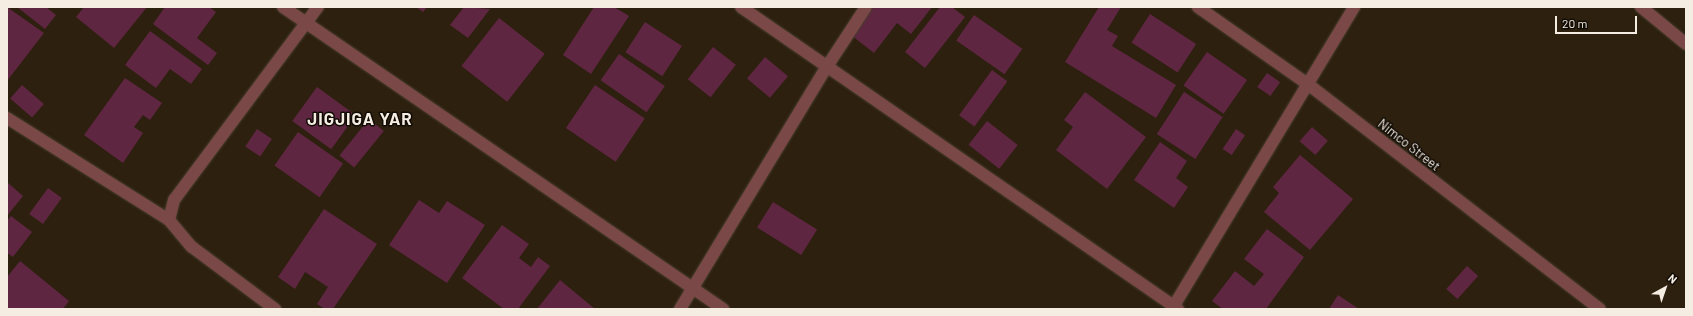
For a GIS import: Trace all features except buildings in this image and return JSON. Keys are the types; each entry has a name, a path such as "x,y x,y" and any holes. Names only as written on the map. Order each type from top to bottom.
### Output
{"street":[{"path":"283,7 723,309"},
{"path":"169,220 174,200 182,188 318,7"},
{"path":"741,7 828,65 1175,308 1354,7"},
{"path":"680,309 828,65 866,7"},
{"name":"Nimco Street","path":"1198,7 1309,85 1600,309"},
{"path":"1641,7 1686,44"},
{"path":"7,118 169,220 192,247 275,309"}],"district":[{"name":"JIGJIGA YAR","path":"360,119"}]}
